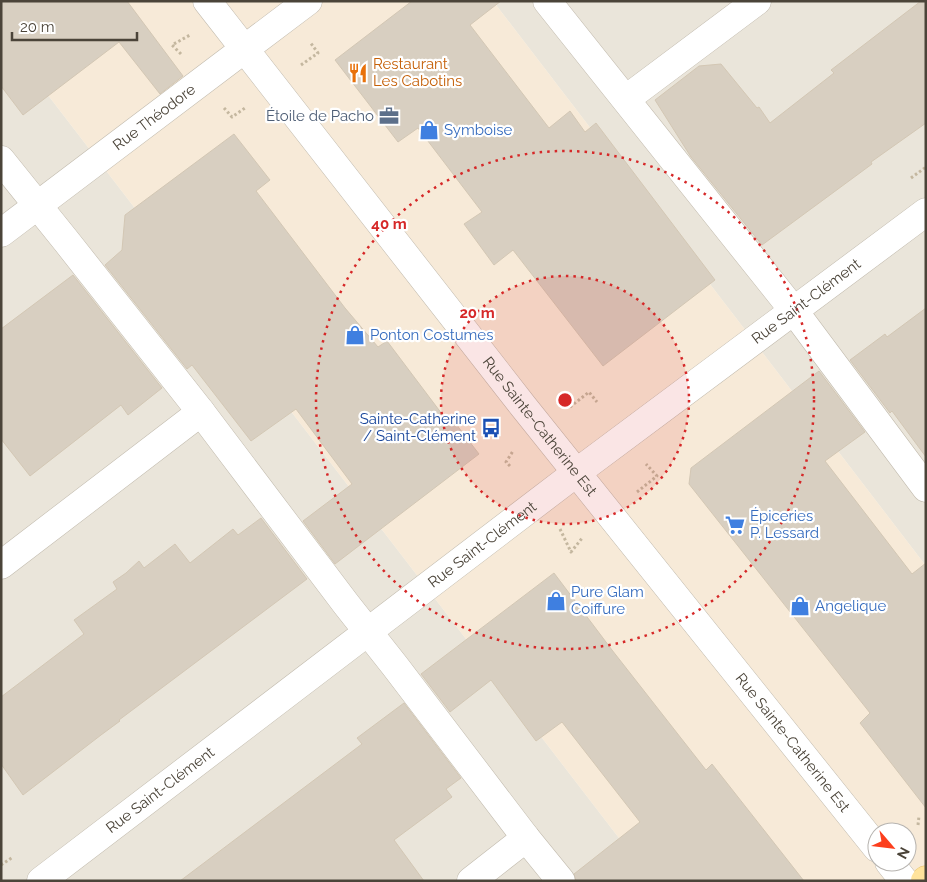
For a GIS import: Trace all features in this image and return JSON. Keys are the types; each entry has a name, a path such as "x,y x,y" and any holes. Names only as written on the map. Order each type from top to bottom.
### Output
{"street":[{"name":"Rue Sainte-Catherine Est","path":"207,1 576,473 867,836"},
{"name":"Rue Théodore","path":"1,232 308,1"},
{"path":"547,1 794,311 926,488"},
{"path":"626,99 757,1"},
{"path":"1,160 201,412 368,633 396,666 526,838 561,881"},
{"name":"Rue Saint-Clément","path":"41,881 576,473 926,212"},
{"path":"1,565 201,412"},
{"path":"471,881 526,838"}],"path":[{"path":"184,58 172,45 192,34"},
{"path":"298,67 318,53 306,38"},
{"path":"220,102 232,117 251,104"},
{"path":"569,407 589,392 597,402"},
{"path":"510,466 506,462 514,449"},
{"path":"635,493 657,476 644,462"},
{"path":"559,526 570,552 586,533"},
{"path":"918,825 919,816"}],"shaded area":[{"path":"1,1 493,1 926,566 926,880 652,881 1,34"},
{"path":"493,1 926,1 926,566"},
{"path":"1,34 652,881 1,881"}],"building":[{"path":"1,1 127,1 183,76 160,94 119,42 23,115 1,86"},
{"path":"412,1 501,1 470,25 549,128 570,111 585,132 596,123 715,280 603,366 513,250 494,265 464,224 482,212 418,128 398,142 335,60"},
{"path":"921,1 926,1 926,123 871,162 872,164 762,245 691,157 655,100 699,66 721,64 757,108 759,107 770,123 834,73 831,70"},
{"path":"234,134 270,180 256,191 345,308 378,347 387,341 445,418 449,415 479,454 335,564 303,521 352,484 296,409 251,441 192,365 187,369 105,265 122,250 125,215"},
{"path":"73,275 162,388 128,415 121,405 30,476 1,439 1,329"},
{"path":"926,308 926,457 892,411 890,413 850,360 885,334 887,337"},
{"path":"819,371 865,432 825,461 912,574 926,563 926,808 860,723 870,713 689,484 691,468"},
{"path":"261,518 307,579 119,720 23,795 1,764 1,697 84,634 74,620 117,589 113,582 139,561 144,568 175,544 190,563 233,529 238,535"},
{"path":"554,573 706,770 712,764 804,881 576,881 574,874 640,822 562,722 536,741 491,680 450,712 421,674"},
{"path":"404,703 461,778 446,789 452,797 394,840 424,881 180,881 362,744 357,738"}],"place":[{"name":"Restaurant Les Cabotins","path":"358,73"},
{"name":"Étoile de Pacho","path":"389,116"},
{"name":"Symboise","path":"429,130"},
{"name":"Ponton Costumes","path":"355,335"},
{"name":"Sainte-Catherine / Saint-Clément","path":"491,428"},
{"name":"Épiceries P. Lessard","path":"735,525"},
{"name":"Pure Glam Coiffure","path":"556,601"},
{"name":"Angelique","path":"800,606"}]}
